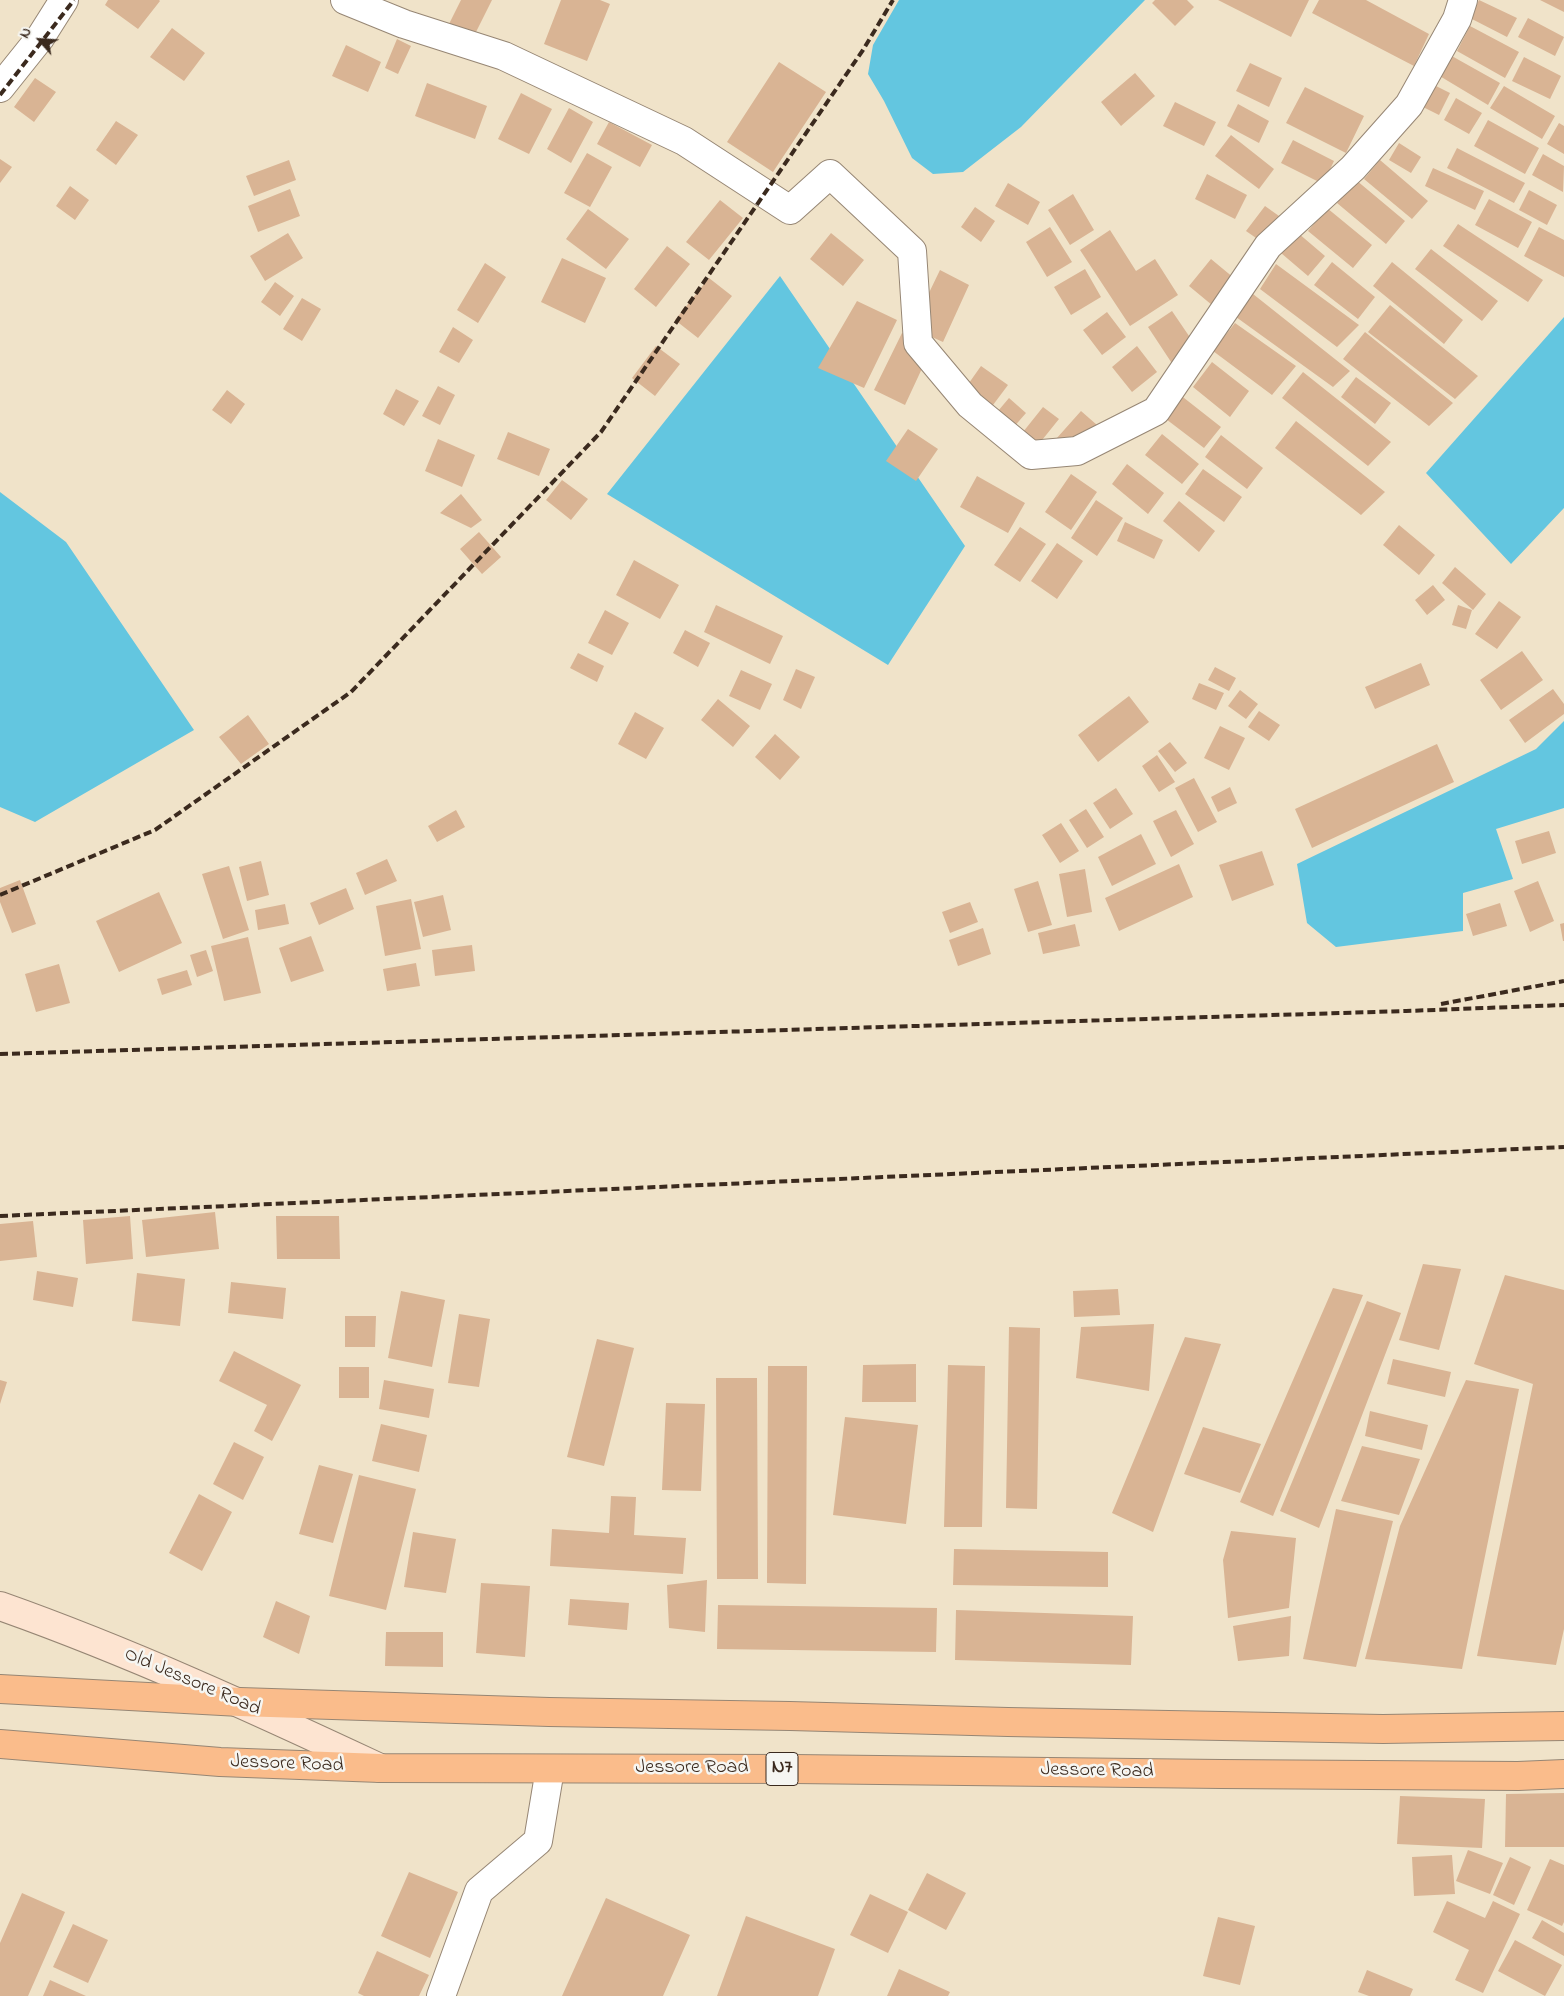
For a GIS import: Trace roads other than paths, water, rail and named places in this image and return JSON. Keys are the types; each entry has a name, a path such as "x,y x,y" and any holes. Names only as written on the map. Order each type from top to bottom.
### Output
{"highway":[{"path":"0,1689 240,1702 549,1712 1384,1729 1564,1726"},
{"name":"Jessore Road","path":"0,1744 220,1762 380,1768 794,1768 1518,1776 1564,1774"}],"main road":[{"name":"Old Jessore Road","path":"0,1606 54,1625 240,1702 380,1768"}],"street":[{"path":"0,88 40,38 64,0"},
{"path":"345,0 404,24 504,56 684,141 790,210 830,174 912,251 918,343 970,405 1031,455 1078,451 1156,411 1268,246 1352,168 1409,105 1457,19 1463,0"},
{"path":"441,1996 478,1891 538,1841 550,1769"}],"water":[{"path":"899,0 1145,0 1021,127 963,172 933,174 912,158 884,101 868,74 873,45"},
{"path":"780,276 965,546 888,665 607,494"},
{"path":"1564,317 1564,508 1511,564 1426,473"},
{"path":"0,492 66,542 194,730 35,822 0,807"},
{"path":"1564,721 1564,808 1496,829 1513,879 1463,893 1463,931 1336,947 1307,923 1297,864 1536,749"}],"railway":[{"path":"0,95 74,0"},
{"path":"0,895 155,830 351,692 601,432 863,50 893,0"},
{"path":"1441,1004 1564,981"},
{"path":"0,1054 1564,1005"},
{"path":"0,1216 1564,1147"}]}
